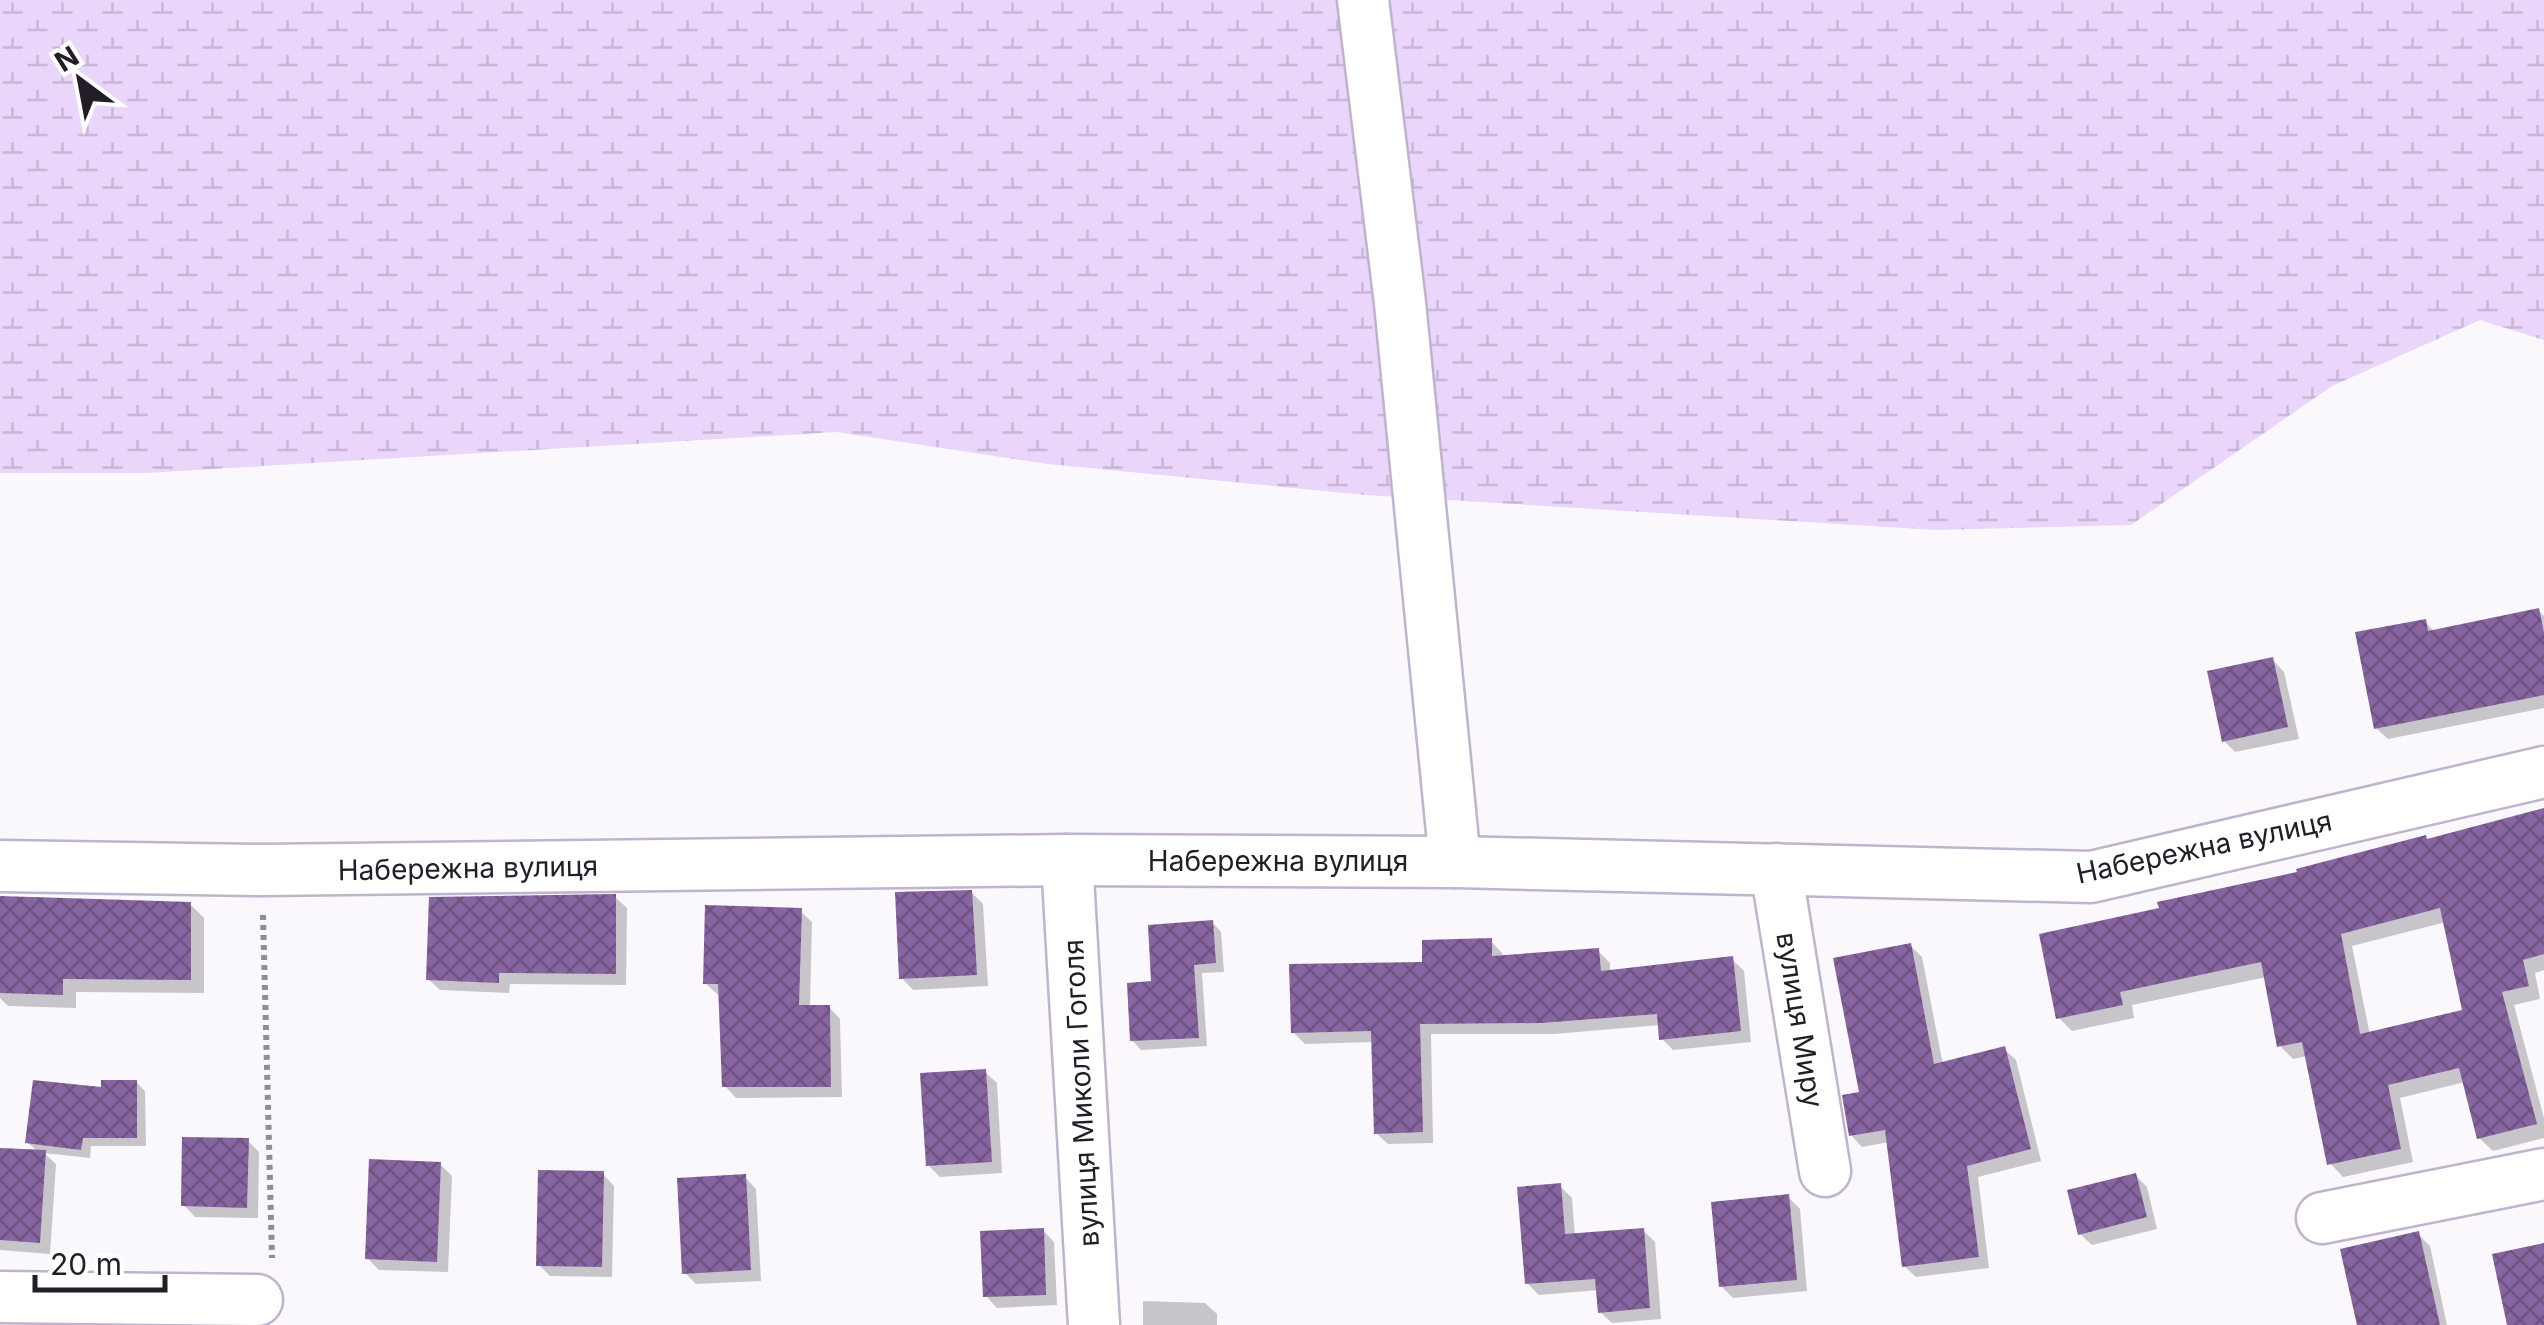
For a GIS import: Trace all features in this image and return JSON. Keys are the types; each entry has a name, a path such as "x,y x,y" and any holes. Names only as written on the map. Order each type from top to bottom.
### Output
{"street":[{"path":"1363,0 1400,303 1455,862"},
{"name":"Набережна вулиця","path":"0,866 262,870 1068,860 1455,862 2091,876 2544,772"},
{"name":"вулиця Миколи Гоголя","path":"1068,860 1094,1325"},
{"name":"вулиця Миру","path":"1776,869 1824,1171"},
{"path":"2322,1218 2544,1174"},
{"path":"0,1297 257,1300"}],"path":[{"path":"257,1300 272,1274 262,870"}],"green space":[{"path":"0,0 2544,0 2544,340 2480,320 2332,386 2131,525 1936,530 1366,495 1048,464 836,432 145,473 0,473"}],"building":[{"path":"2539,608 2544,633 2544,695 2374,729 2355,632 2426,619 2428,631"},
{"path":"2273,657 2288,727 2222,742 2207,671"},
{"path":"2544,808 2544,954 2523,960 2529,986 2502,992 2537,1124 2477,1139 2459,1068 2388,1085 2401,1149 2327,1165 2302,1042 2277,1047 2261,962 2120,992 2123,1005 2056,1019 2039,934 2159,908 2157,902 2297,872 2296,869 2426,835 2427,839","holes":["2440,908 2462,1010 2360,1034 2341,934"]},
{"path":"972,890 977,975 899,979 895,892"},
{"path":"616,894 616,974 499,973 499,983 426,980 429,897"},
{"path":"0,896 191,902 191,980 63,979 63,995 0,993"},
{"path":"705,905 802,908 799,1005 830,1005 831,1087 722,1087 718,984 703,984"},
{"path":"1213,920 1216,963 1194,965 1199,1038 1130,1041 1127,983 1151,981 1148,925"},
{"path":"1492,938 1492,956 1599,948 1601,971 1733,956 1741,1031 1659,1040 1657,1014 1541,1023 1420,1024 1423,1132 1374,1134 1371,1031 1291,1033 1289,964 1422,962 1422,940"},
{"path":"1911,943 1934,1064 2005,1046 2031,1149 1967,1166 1979,1257 1902,1267 1885,1130 1849,1136 1842,1095 1859,1092 1833,958"},
{"path":"986,1069 992,1162 926,1166 920,1073"},
{"path":"33,1080 101,1087 101,1080 137,1080 137,1138 83,1138 81,1150 25,1143"},
{"path":"182,1137 249,1138 247,1208 181,1206"},
{"path":"0,1148 46,1150 40,1243 0,1240"},
{"path":"369,1159 441,1162 437,1262 365,1259"},
{"path":"538,1170 604,1171 602,1267 536,1266"},
{"path":"2136,1173 2147,1217 2078,1235 2067,1190"},
{"path":"746,1174 751,1270 682,1274 677,1178"},
{"path":"1561,1183 1565,1234 1644,1228 1650,1308 1598,1313 1595,1279 1525,1284 1517,1187"},
{"path":"1789,1194 1797,1280 1719,1287 1711,1202"},
{"path":"1044,1228 1046,1295 983,1297 980,1231"},
{"path":"2419,1231 2440,1325 2357,1325 2340,1249"},
{"path":"2544,1243 2544,1325 2507,1325 2492,1254"}]}
